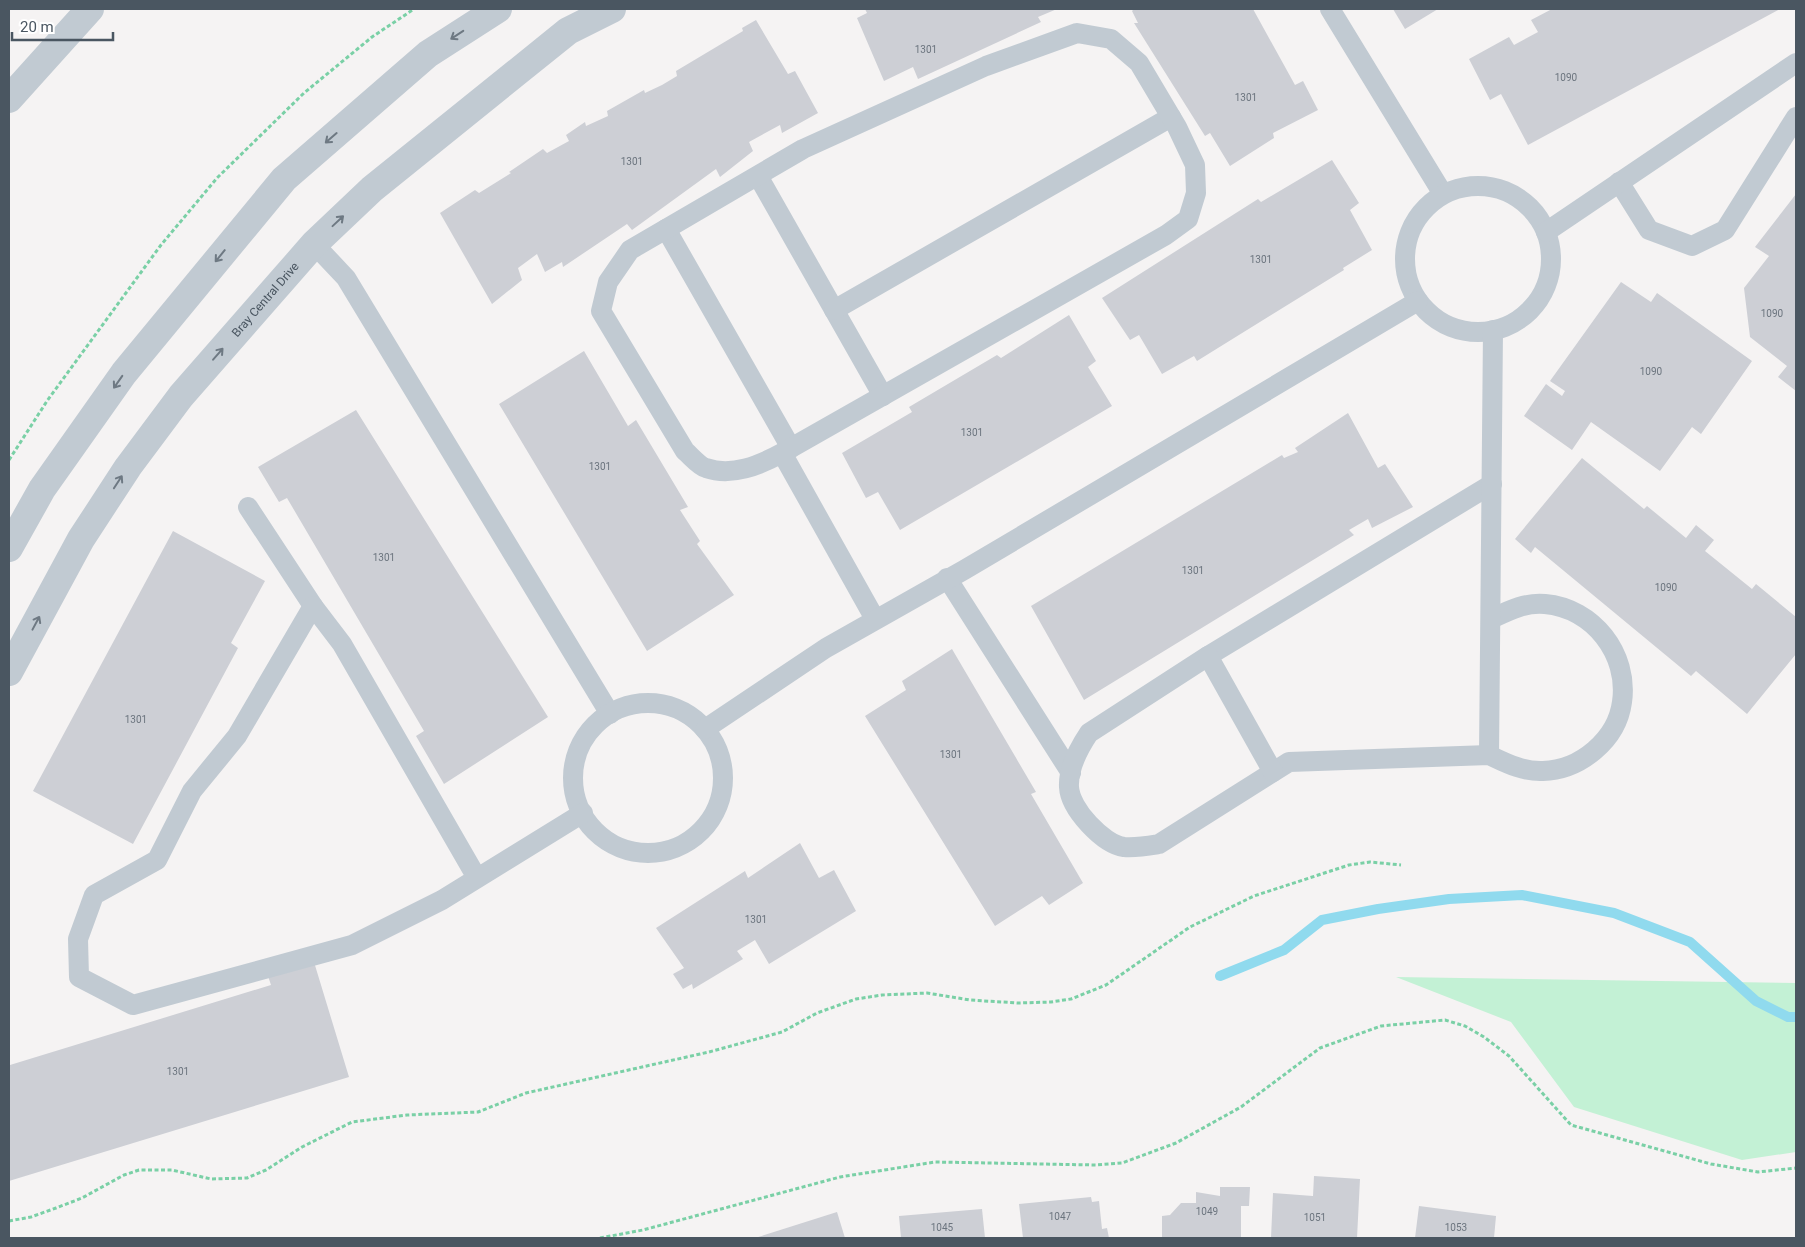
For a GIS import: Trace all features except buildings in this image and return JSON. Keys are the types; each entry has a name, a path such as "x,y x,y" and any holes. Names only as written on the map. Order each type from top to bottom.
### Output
{"street":[{"path":"10,96 90,9"},
{"path":"9,548 42,490 124,373 284,179 428,54 498,9"},
{"name":"Bray Central Drive","path":"10,672 81,539 128,467 181,396 314,244 372,189 568,31 612,9"}],"lane":[{"path":"1330,9 1443,194"},
{"path":"1077,33 1111,39 1139,63 1171,117 1195,165 1196,194 1188,219 1166,235 786,451 764,463 735,471 705,468 685,450 602,311 608,282 630,250 758,176 803,149 986,66 1077,33"},
{"path":"1546,232 1796,63"},
{"path":"834,310 1171,117"},
{"path":"1619,182 1649,230 1692,246 1725,230 1796,117"},
{"path":"758,176 883,396"},
{"path":"1467,186 1492,187 1515,196 1533,212 1546,232 1551,254 1548,278 1539,300 1523,317 1503,328 1480,332 1457,329 1435,319 1418,302 1407,278 1404,254 1410,230 1424,209 1443,194 1467,186"},
{"path":"666,229 875,619"},
{"path":"314,244 346,278 610,714"},
{"path":"705,729 826,648 1418,302"},
{"path":"1489,755 1493,330"},
{"path":"1491,619 1516,607 1544,604 1572,610 1596,626 1613,648 1622,675 1622,703 1612,730 1594,751 1570,766 1543,772 1515,768 1489,755 1290,762 1159,844 1141,847 1122,847 1096,832 1080,814 1069,788 1078,749 1089,733 1208,656 1492,484"},
{"path":"248,507 313,606 342,644 478,878"},
{"path":"947,578 1071,773"},
{"path":"313,606 237,736 192,791 157,860 94,895 78,939 79,977 133,1004 352,945 442,900 583,813"},
{"path":"1208,656 1273,772"},
{"path":"650,703 670,706 689,716 705,729 715,744 722,761 724,779 722,797 715,814 704,829 690,841 664,852 635,852 616,846 600,836 577,804 574,783 574,763 582,743 594,726 610,714 629,706 650,703"}],"path":[{"path":"9,460 48,401 162,245 217,178 304,93 372,37 414,9"},
{"path":"9,1220 31,1217 65,1205 140,1170 172,1170 211,1179 248,1178 274,1165 302,1147 352,1122 408,1115 478,1112 526,1093 709,1052 782,1032 817,1012 856,999 911,993 1018,1003 1071,999 1106,985 1190,927 1254,896 1349,865 1370,862 1401,866"},
{"path":"600,1238 643,1230 840,1176 936,1162 1096,1164 1122,1162 1176,1144 1241,1107 1320,1048 1381,1026 1445,1020 1464,1026 1484,1037 1509,1056 1571,1124 1711,1164 1758,1172 1796,1168"}],"green space":[{"path":"1396,977 1796,983 1796,1152 1742,1160 1574,1107 1511,1022"}],"waterway":[{"path":"1220,976 1284,950 1322,920 1378,909 1449,899 1522,895 1614,913 1690,942 1756,1001 1788,1017 1796,1017"}]}
